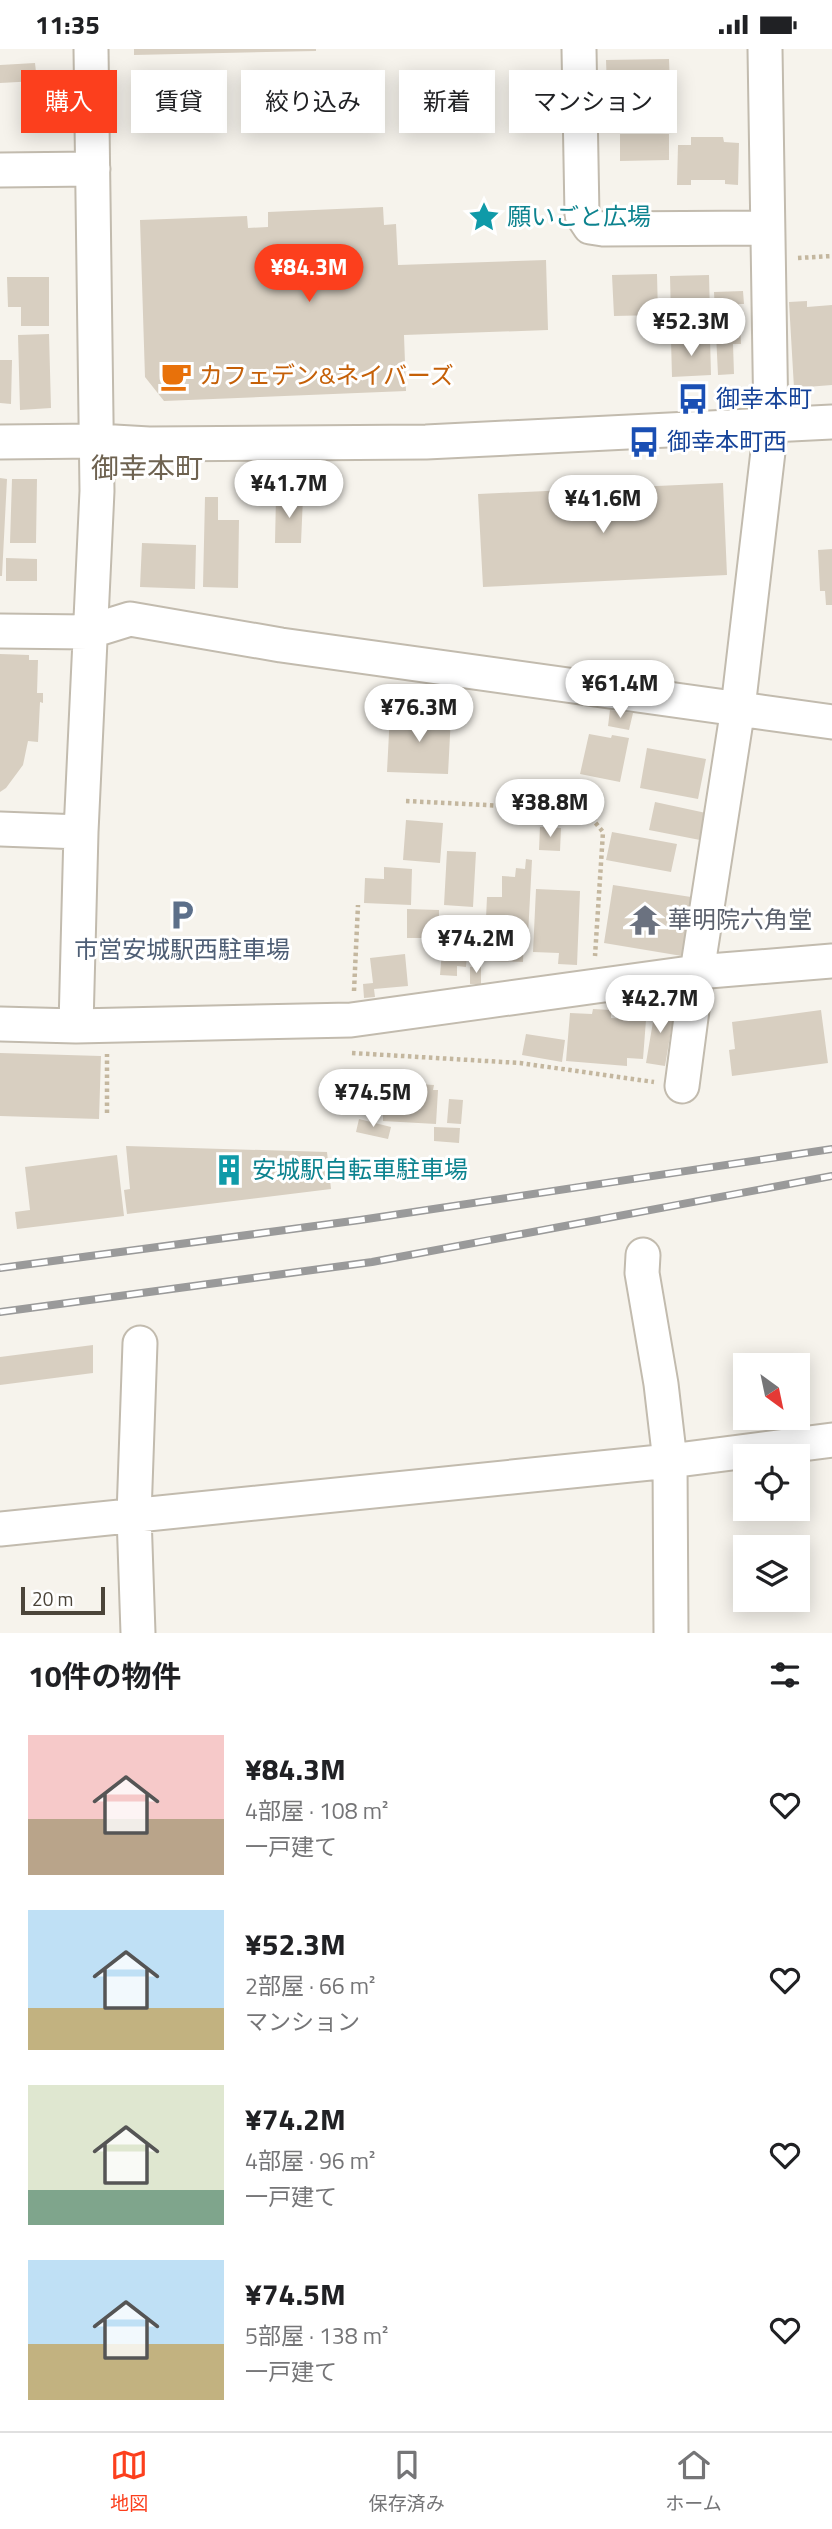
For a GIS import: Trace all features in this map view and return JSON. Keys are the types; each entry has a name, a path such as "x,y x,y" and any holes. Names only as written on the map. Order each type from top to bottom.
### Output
{"street":[{"path":"91,49 97,491 88,632 81,832 92,1026"},
{"path":"579,49 582,215 590,227 767,228"},
{"path":"682,1086 738,708 771,426 765,49"},
{"path":"0,170 93,169"},
{"path":"0,442 426,442 832,422"},
{"path":"0,631 88,632 130,619 281,645 832,722"},
{"path":"0,829 81,832"},
{"path":"0,1024 92,1026 351,1020 697,972 832,961"},
{"path":"643,1255 642,1273 661,1384 670,1461 671,1633"},
{"path":"138,1633 134,1515 140,1343"},
{"path":"0,1529 670,1461 832,1440"}],"path":[{"path":"406,801 585,810 603,832 593,986"},
{"path":"351,1020 358,905"},
{"path":"314,1021 346,1052 520,1063 682,1086"},
{"path":"92,1026 107,1113"}],"building":[{"path":"134,49 316,49 316,51 134,55"},
{"path":"669,59 669,70 606,70 606,60"},
{"path":"35,63 36,70 21,70 21,82 0,83 0,65"},
{"path":"620,134 669,134 669,160 620,161"},
{"path":"691,137 723,137 724,142 739,143 738,185 725,184 725,180 691,180 691,185 677,185 678,145 691,145"},
{"path":"383,207 384,225 396,224 398,265 546,260 548,330 404,335 406,391 164,401 145,377 140,220 247,216 248,228 268,227 268,212"},
{"path":"657,274 658,315 614,316 612,275"},
{"path":"709,275 710,316 671,317 670,276"},
{"path":"7,277 49,277 49,326 21,326 21,307 8,307"},
{"path":"743,291 744,304 739,304 741,344 733,344 734,374 718,375 714,292"},
{"path":"807,301 807,307 832,305 832,385 794,388 789,302"},
{"path":"49,334 51,408 20,410 18,335"},
{"path":"710,338 711,375 672,377 671,340"},
{"path":"0,360 12,360 11,404 0,403"},
{"path":"0,478 7,479 2,576 0,576"},
{"path":"12,479 37,479 36,543 10,543"},
{"path":"723,483 727,575 483,587 478,494"},
{"path":"276,496 303,497 301,543 275,543"},
{"path":"205,497 218,497 218,520 239,520 238,588 203,587"},
{"path":"142,543 196,545 195,589 140,587"},
{"path":"832,549 832,605 826,605 825,591 820,591 818,550"},
{"path":"6,558 37,559 37,581 6,581"},
{"path":"0,654 29,655 29,660 38,660 37,693 43,693 43,703 40,702 38,742 28,741 23,765 0,792"},
{"path":"610,710 633,713 629,730 608,726"},
{"path":"390,713 451,716 448,774 387,772"},
{"path":"589,734 629,738 620,782 580,774"},
{"path":"647,748 706,759 698,799 640,788"},
{"path":"655,802 706,813 700,840 649,830"},
{"path":"406,820 443,823 440,863 403,860"},
{"path":"540,827 561,828 560,851 539,850"},
{"path":"612,832 677,844 671,872 606,860"},
{"path":"447,851 476,852 473,907 444,905"},
{"path":"526,859 532,860 528,935 524,935 523,962 484,961 487,897 502,897 502,876 515,877 516,868 525,869"},
{"path":"384,867 412,869 411,905 364,903 365,878 384,879"},
{"path":"613,885 691,897 682,956 604,943"},
{"path":"536,889 580,891 577,965 558,964 559,953 533,952"},
{"path":"407,909 439,910 439,938 407,938"},
{"path":"445,915 470,917 466,967 457,966 457,976 440,975"},
{"path":"405,954 408,986 374,989 375,997 364,998 363,984 373,983 370,958"},
{"path":"481,966 481,984 470,984 470,967"},
{"path":"656,1004 675,1007 665,1066 646,1063"},
{"path":"593,1009 611,1010 611,1018 646,1020 643,1059 627,1058 627,1066 566,1061 570,1013 592,1014"},
{"path":"821,1010 828,1063 732,1076 729,1050 735,1049 732,1022"},
{"path":"526,1034 565,1040 562,1062 522,1055"},
{"path":"0,1053 101,1056 99,1119 0,1116"},
{"path":"371,1081 434,1085 433,1090 438,1090 436,1124 383,1121 383,1114 369,1113"},
{"path":"449,1099 463,1100 461,1124 447,1123"},
{"path":"359,1119 391,1127 388,1139 356,1132"},
{"path":"434,1127 460,1128 459,1143 434,1141"},
{"name":"安城駅自転車駐車場","path":"126,1146 327,1152 331,1189 127,1214 124,1190 130,1189"},
{"path":"117,1155 124,1216 17,1229 15,1212 30,1210 25,1167"},
{"path":"93,1345 93,1373 0,1385 0,1357"}],"railway":[{"path":"0,1268 360,1220 832,1149"},
{"path":"0,1312 372,1262 832,1176"}],"place":[{"name":"願いごと広場","path":"484,217"},
{"name":"カフェデン&ネイバーズ","path":"176,376"},
{"name":"御幸本町","path":"693,399"},
{"name":"御幸本町西","path":"644,442"},
{"name":"市営安城駅西駐車場","path":"182,915"},
{"name":"華明院六角堂","path":"645,920"},
{"name":"安城駅自転車駐車場","path":"229,1170"}],"district":[{"name":"御幸本町","path":"147,468"}]}
